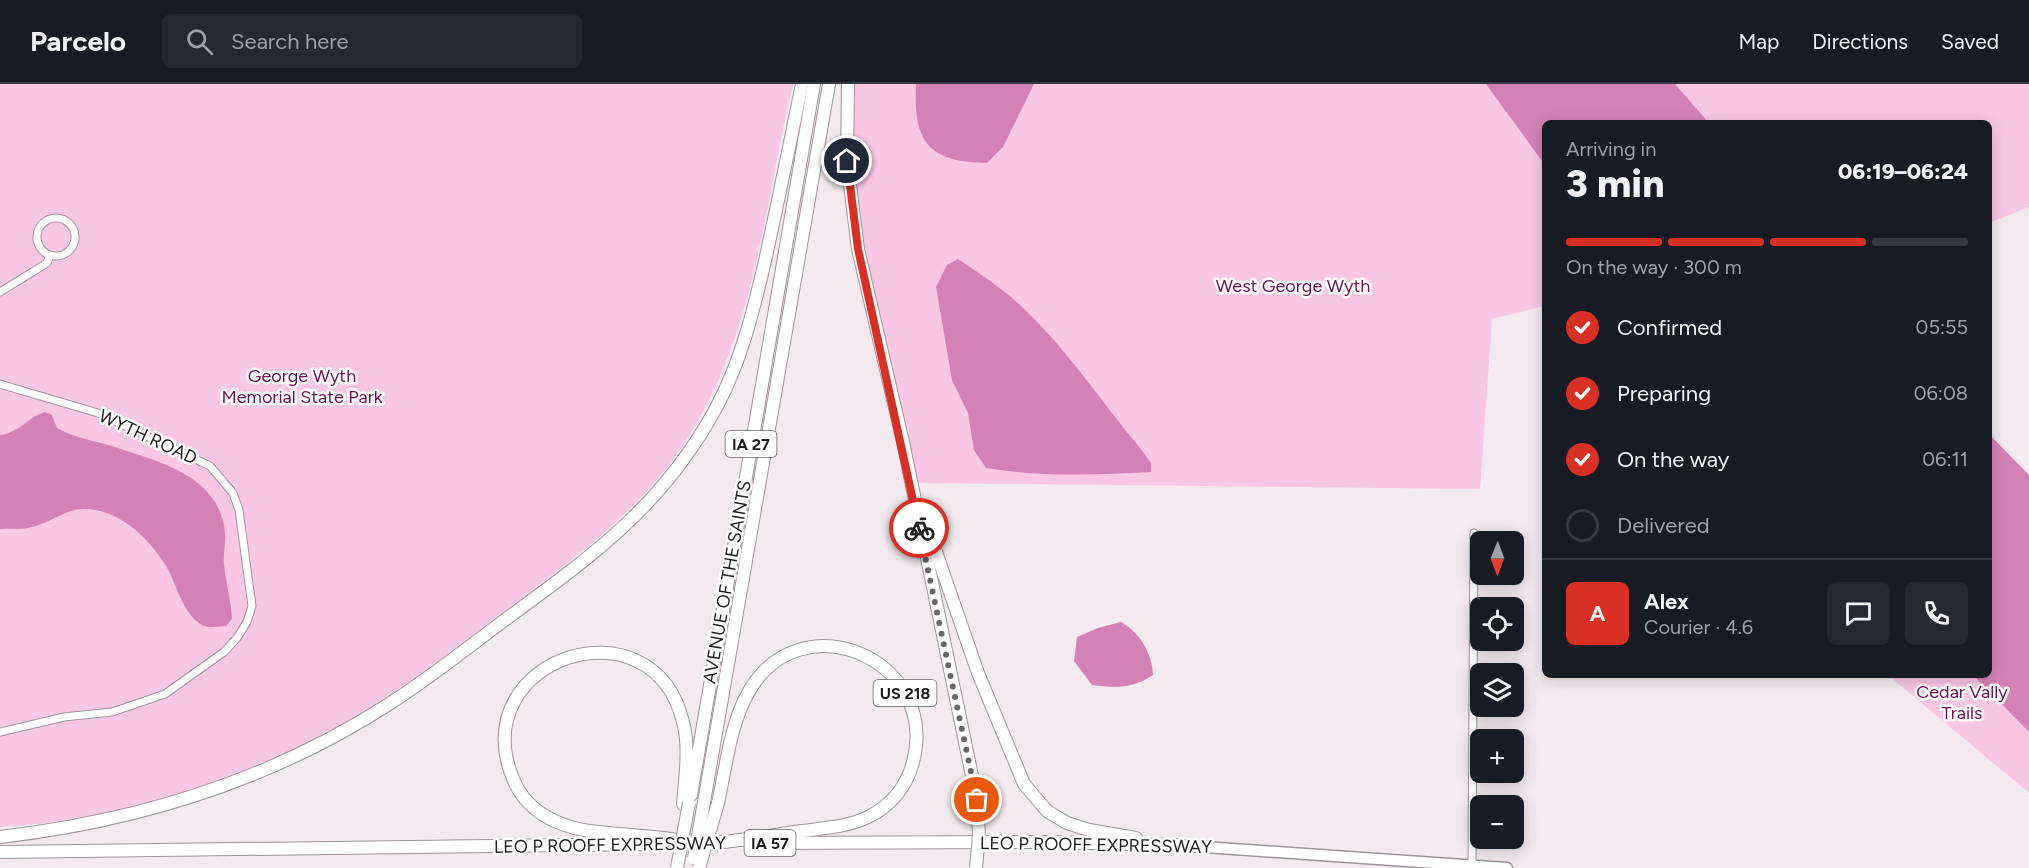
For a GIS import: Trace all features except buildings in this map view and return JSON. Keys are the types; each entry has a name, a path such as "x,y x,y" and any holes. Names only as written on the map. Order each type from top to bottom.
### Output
{"highway":[{"path":"0,837 66,829 182,801 245,778 309,750 389,704 429,677 611,540 651,500 691,448 724,391 748,329 802,84"},
{"name":"AVENUE OF THE SAINTS","path":"678,864 686,804 814,84"},
{"name":"AVENUE OF THE SAINTS","path":"693,868 828,84"},
{"path":"848,84 847,161 853,217 903,442 977,800 979,835 976,868"},
{"path":"903,442 946,585 1024,784 1047,811 1077,827 1176,845"},
{"name":"US 218","path":"699,868 742,705 754,682 779,659 791,653 819,646 846,648 879,663 903,689 916,724 915,753 908,779 880,810 854,823 710,843"},
{"path":"686,804 686,742 683,720 668,687 648,669 622,655 586,652 556,660 543,668 518,696 512,706 506,729 508,768 519,790 545,817 571,828 590,831 710,843"},
{"name":"LEO P ROOFF EXPRESSWAY","path":"0,852 710,843 1048,842 1176,845"}],"main road":[{"name":"LEO P ROOFF EXPRESSWAY","path":"1176,845 1507,868"}],"street":[{"path":"46,220 65,220 73,229 75,241 68,251 50,255 38,242 38,229 46,220"},
{"path":"0,292 39,268 47,262 50,255"},
{"name":"WYTH ROAD","path":"0,384 98,413 210,466 222,477 233,493 240,510 252,606 248,622 231,645 165,694 112,712 64,717 0,732"},
{"path":"1472,866 1474,585"}],"green space":[{"name":"George Wyth Memorial State Park","path":"0,84 793,84 752,280 728,357 693,429 651,487 627,512 574,558 446,655 375,704 333,729 242,771 146,803 97,814 0,827"},
{"name":"West George Wyth","path":"849,84 1513,84 1542,129 1542,307 1492,319 1480,489 915,483 870,304 847,161"},
{"path":"1675,84 2029,84 2029,207 1992,222 1992,120 1706,120"},
{"name":"Cedar Vally Trails","path":"1892,678 1976,678 2029,732 2029,793"}],"shaded area":[{"path":"916,84 1034,84 1003,147 987,163 951,158 938,153 928,145 918,121"},
{"path":"1486,84 1675,84 1706,120 1542,120 1542,161"},
{"path":"958,259 1014,299 1053,339 1140,448 1151,463 1151,472 1047,474 986,468 974,450 968,413 952,380 936,287 947,265"},
{"path":"45,412 52,415 57,428 170,467 201,485 212,498 221,514 225,533 224,565 232,619 226,626 208,627 200,624 187,609 169,571 150,544 131,526 109,514 84,509 64,514 32,527 0,529 0,435 13,431 33,417"},
{"path":"1992,437 2029,475 2029,732 1976,678 1992,678"},
{"path":"1121,622 1144,644 1153,675 1131,685 1109,687 1092,685 1074,661 1077,637"}],"way so far":[{"path":"919,528 977,800"}],"route":[{"path":"847,161 858,249 903,442 919,528"}]}
